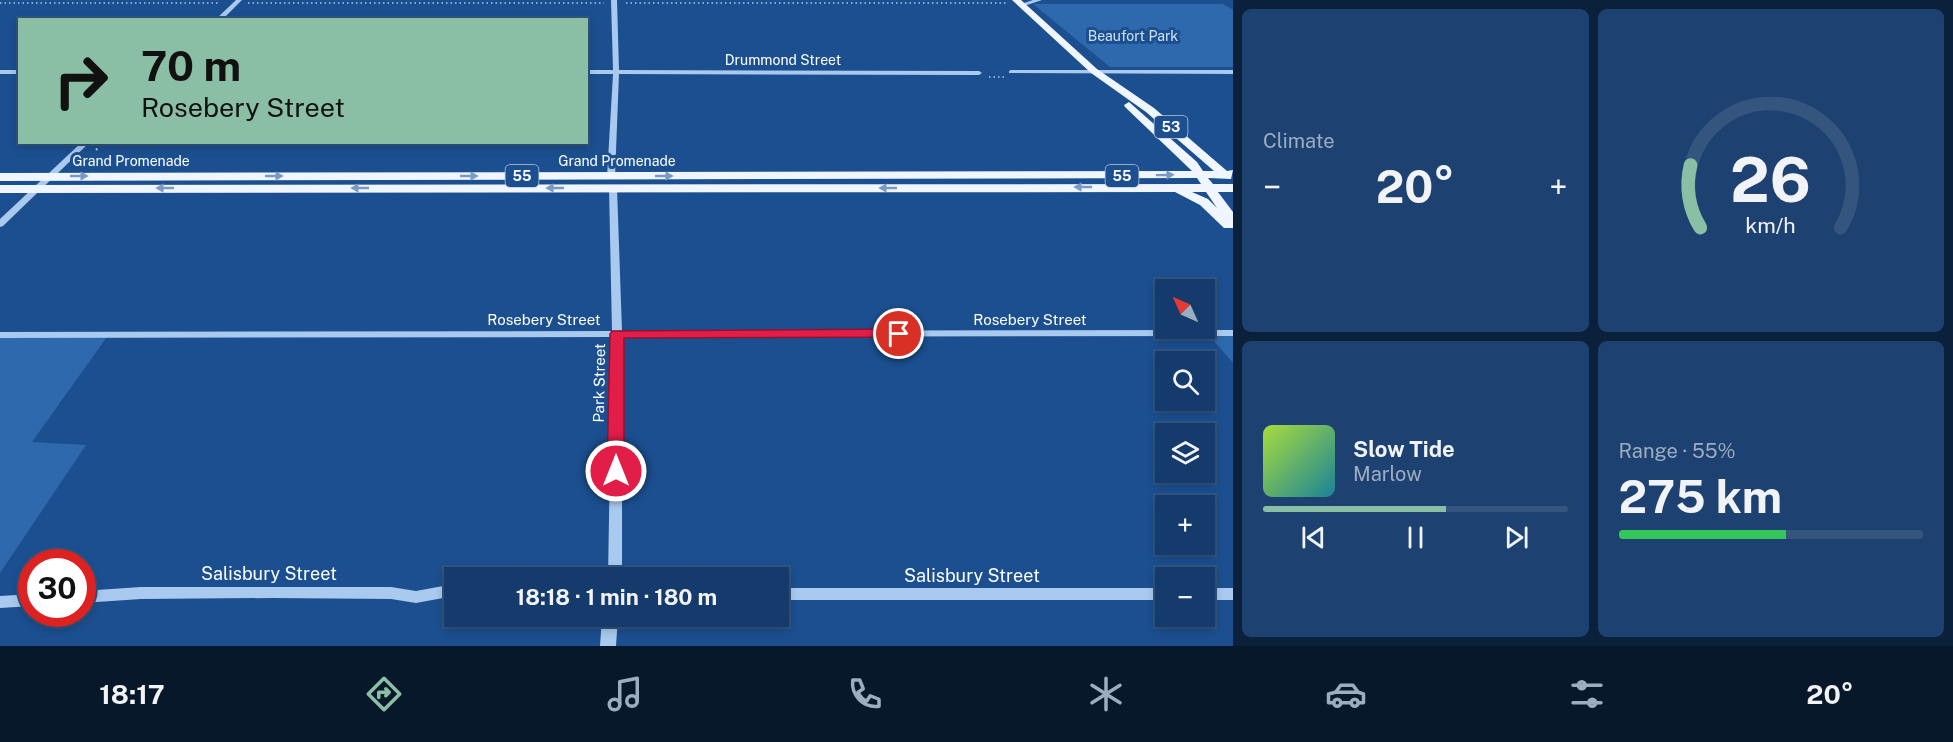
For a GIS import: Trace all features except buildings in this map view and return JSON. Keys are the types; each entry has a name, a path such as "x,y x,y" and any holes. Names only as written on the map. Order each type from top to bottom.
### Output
{"main road":[{"name":"53","path":"1015,3 1094,71 1150,110 1167,117 1226,163 1230,171"},
{"name":"53","path":"1114,86 1128,104 1193,164 1233,221"},
{"name":"Grand Promenade","path":"0,189 1201,174 1230,171"},
{"path":"1230,171 1233,186"},
{"name":"Grand Promenade","path":"0,177 1211,188 1233,186"},
{"path":"1163,187 1184,192 1204,202 1233,230"}],"street":[{"path":"1015,3 1038,0"},
{"path":"220,18 237,1"},
{"name":"Park Street","path":"615,567 617,334 612,182 616,1"},
{"path":"0,72 18,72"},
{"name":"Drummond Street","path":"588,72 979,73"},
{"path":"1011,72 1233,72"},
{"path":"0,224 85,144"},
{"name":"Rosebery Street","path":"0,335 1233,333"},
{"name":"Salisbury Street","path":"96,596 141,593 272,592 391,593 416,597 444,592"},
{"name":"Salisbury Street","path":"789,594 1155,594"},
{"path":"1215,594 1233,594"},
{"path":"0,602 18,601"},
{"path":"608,646 609,627"}],"path":[{"path":"0,3 616,1 1015,3"},
{"path":"979,73 1011,72"}],"green space":[{"name":"Beaufort Park","path":"1033,4 1223,4 1233,10 1233,67 1110,67"},
{"path":"1215,333 1233,333 1233,363 1212,339 1215,339"},
{"path":"109,334 32,442 86,445 0,573 0,335"}],"route":[{"path":"616,471 617,334 899,334"}]}
